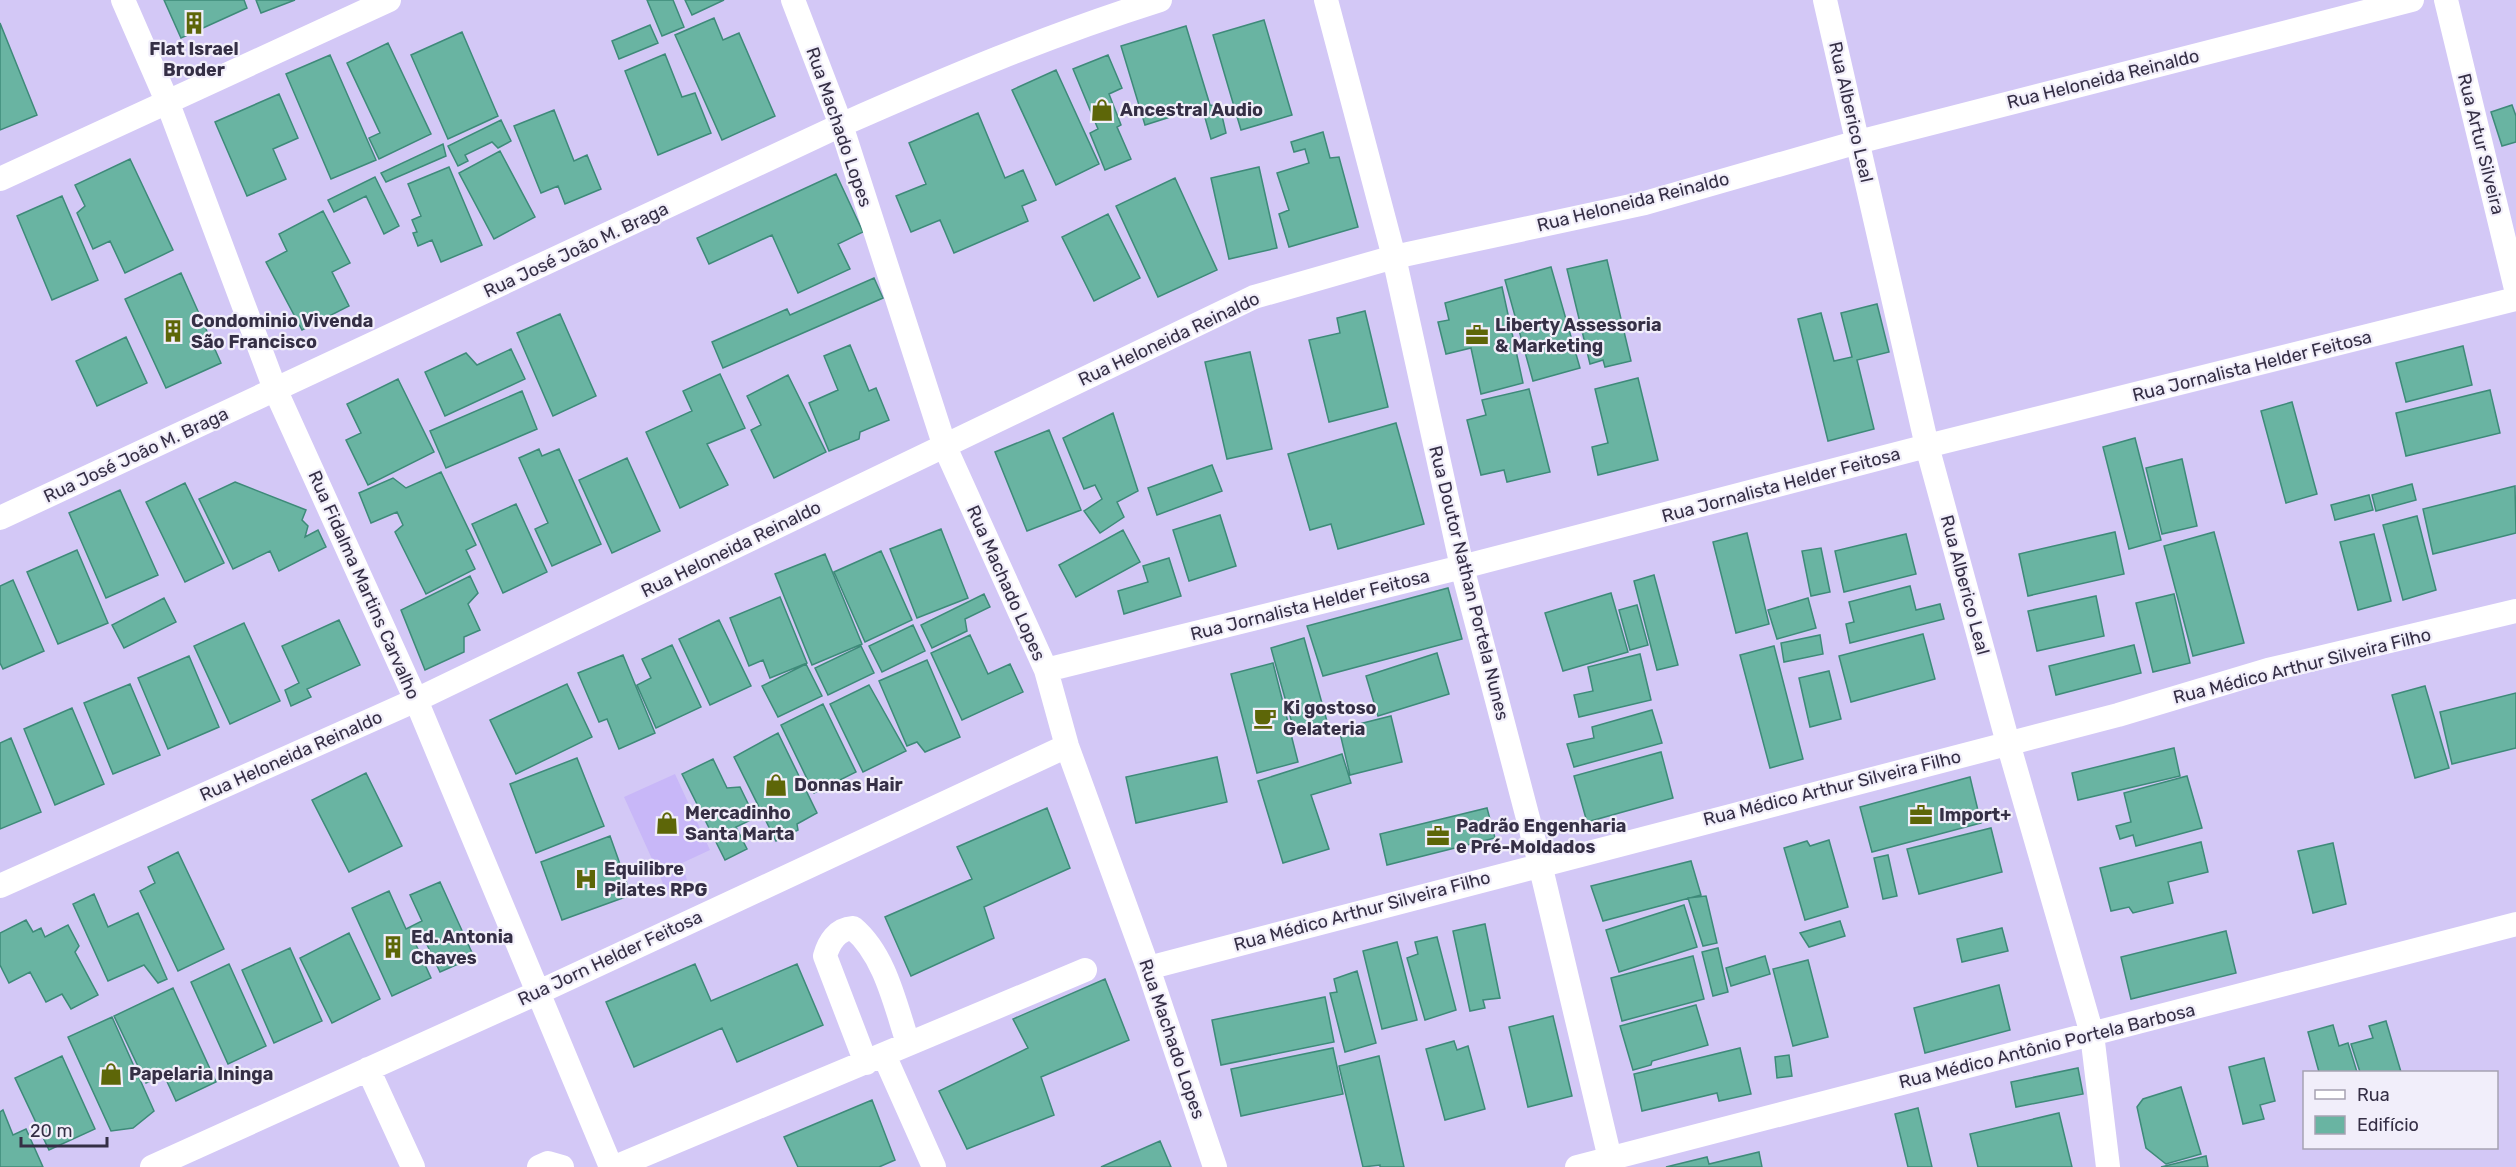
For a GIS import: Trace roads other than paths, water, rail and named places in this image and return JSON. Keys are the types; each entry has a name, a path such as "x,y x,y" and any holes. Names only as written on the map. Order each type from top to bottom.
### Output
{"street":[{"name":"Rua Fidalma Martins Carvalho","path":"123,0 168,101 275,389 416,700 537,993 613,1167"},
{"path":"0,179 389,0"},
{"name":"Rua Machado Lopes","path":"793,0 841,125 945,447 1046,670 1067,746 1148,968 1215,1167"},
{"name":"Rua José João M. Braga","path":"0,518 719,184 841,125 965,70 1070,29 1160,0"},
{"name":"Rua Doutor Nathan Portela Nunes","path":"1326,0 1394,257 1462,567 1540,864 1611,1162"},
{"name":"Rua Alberico Leal","path":"1825,0 1927,446 2008,743 2092,1034 2108,1167"},
{"name":"Rua Heloneida Reinaldo","path":"0,886 416,700 1254,297 1394,257 1645,203 1858,142 2412,0"},
{"name":"Rua Artur Silveira","path":"2446,0 2516,289"},
{"name":"Rua Jornalista Helder Feitosa","path":"1046,670 1462,567 1927,446 2516,299"},
{"name":"Rua Médico Arthur Silveira Filho","path":"1148,968 2118,715 2268,670 2516,611"},
{"name":"Rua Jorn Helder Feitosa","path":"152,1167 537,993 1067,746"},
{"name":"Rua Médico Antônio Portela Barbosa","path":"1577,1167 1611,1162 2516,924"},
{"path":"908,1043 888,985 870,944 853,928 848,928 834,936 825,956 875,1059 933,1167"},
{"path":"613,1167 1085,970"},
{"path":"368,1069 413,1167"},
{"path":"538,1167 555,1163 562,1167"}],"place":[{"name":"Flat Israel Broder","path":"194,23"},
{"name":"Ancestral Audio","path":"1102,110"},
{"name":"Condominio Vivenda São Francisco","path":"173,331"},
{"name":"Liberty Assessoria & Marketing","path":"1477,335"},
{"name":"Ki gostoso Gelateria","path":"1265,718"},
{"name":"Donnas Hair","path":"776,785"},
{"name":"Import+","path":"1921,815"},
{"name":"Mercadinho Santa Marta","path":"667,823"},
{"name":"Padrão Engenharia e Pré-Moldados","path":"1438,836"},
{"name":"Equilibre Pilates RPG","path":"586,879"},
{"name":"Ed. Antonia Chaves","path":"393,947"},
{"name":"Papelaria Ininga","path":"111,1074"}]}
